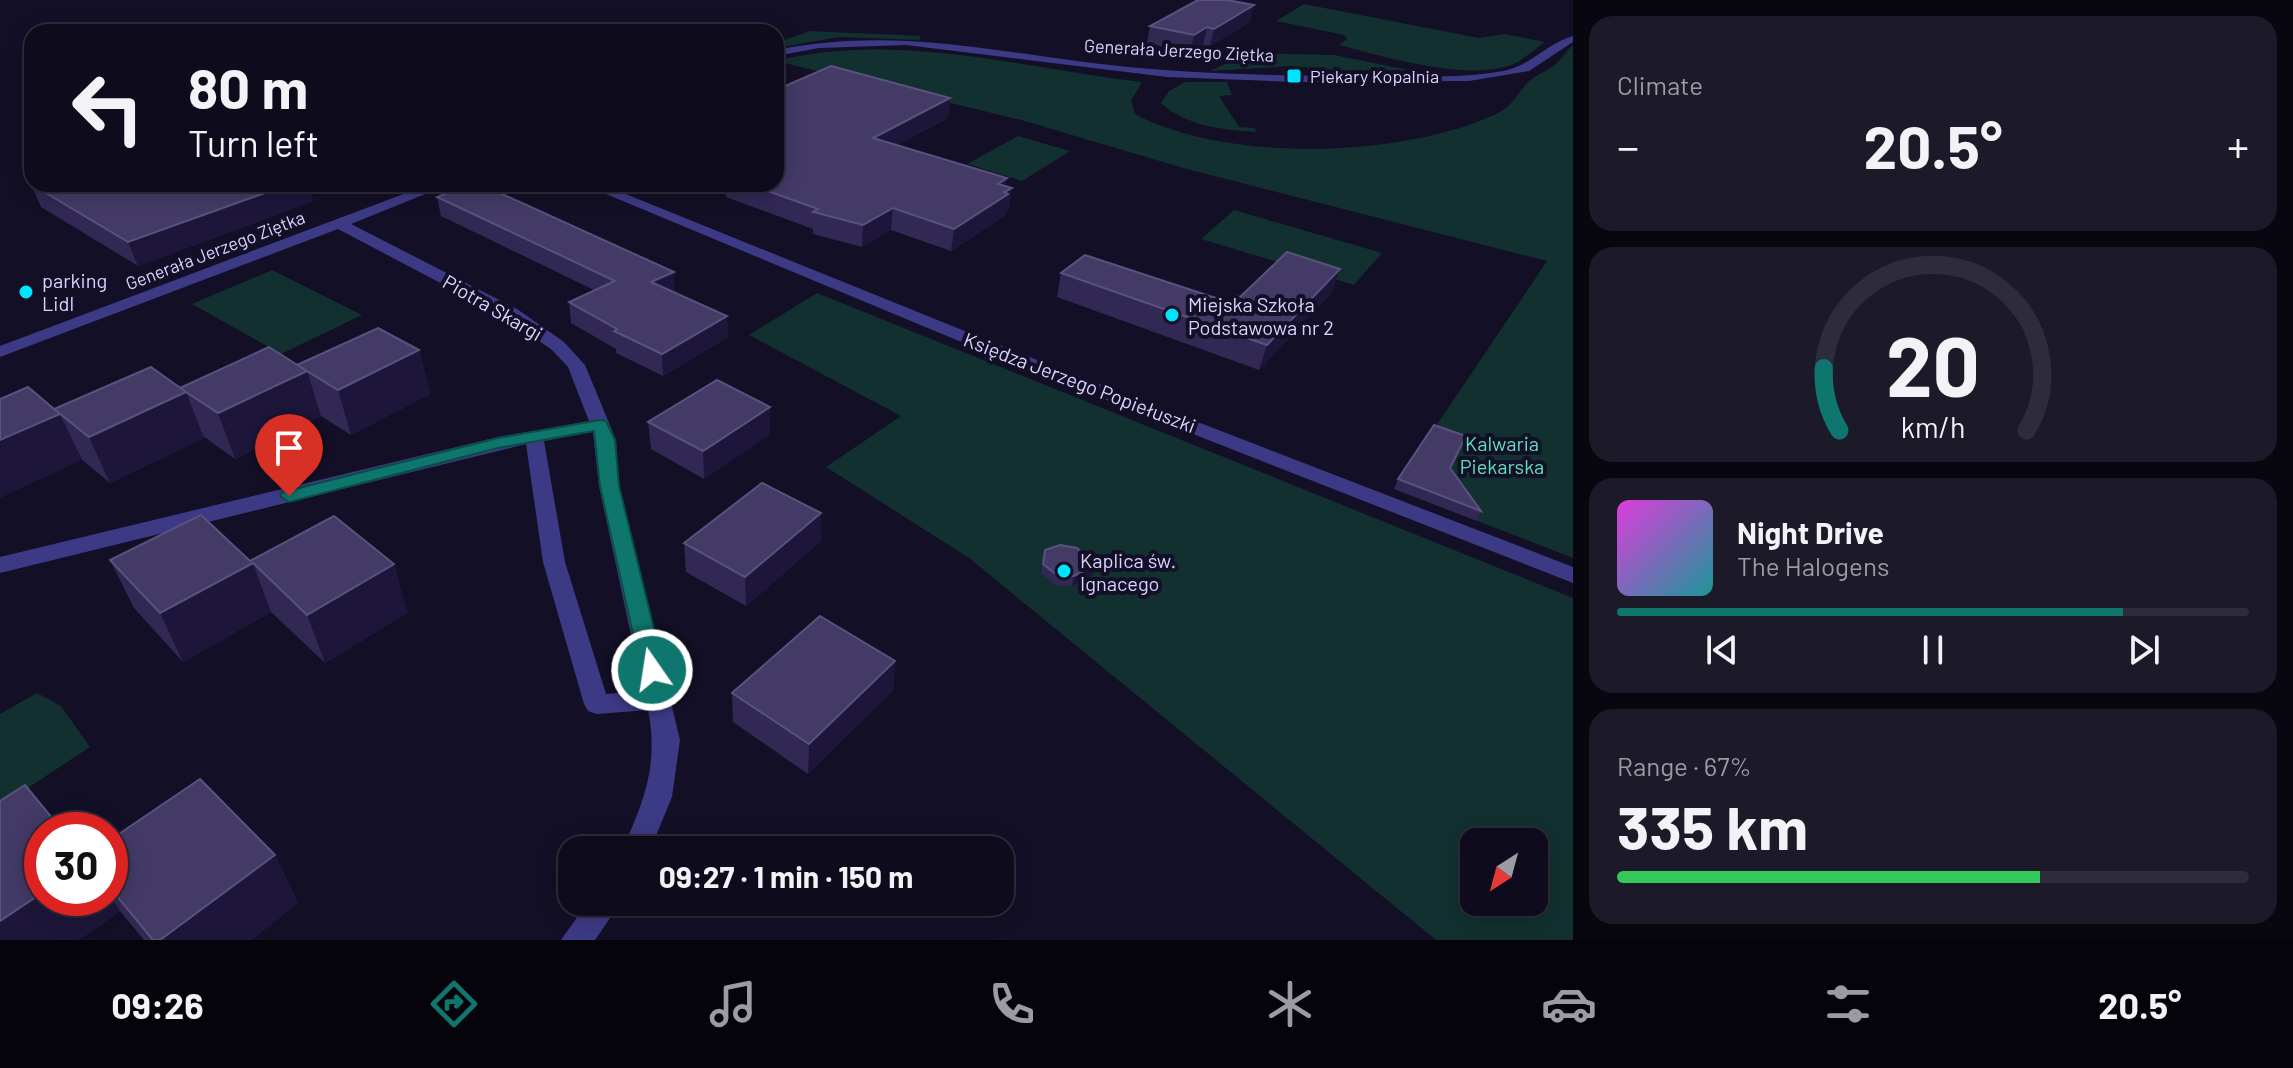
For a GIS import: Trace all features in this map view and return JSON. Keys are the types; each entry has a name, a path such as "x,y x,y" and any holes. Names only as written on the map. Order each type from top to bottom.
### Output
{"street":[{"name":"Generała Jerzego Ziętka","path":"784,51 814,44 891,41 1155,72 1469,78 1496,76 1529,67 1553,48 1573,39"},
{"name":"Generała Jerzego Ziętka","path":"0,352 422,192"},
{"name":"Księdza Jerzego Popiełuszki","path":"609,192 1000,351 1573,575"},
{"name":"Piotra Skargi","path":"340,224 511,313 558,346 576,365 606,440 609,486 667,740 664,778 652,822 644,836"},
{"path":"0,565 534,436 600,425"},
{"path":"534,436 554,562 597,704 659,700"},
{"path":"576,940 595,916"}],"green space":[{"path":"1304,4 1479,38 1505,34 1545,42 1508,66 1489,70 1446,69 1339,45 1347,39 1344,35 1276,21"},
{"path":"810,31 921,36 919,40 839,37 784,47 784,40"},
{"name":"Kalwaria Piekarska","path":"1573,45 1573,558 1405,493 1397,484 1547,261 1183,168 1025,121 784,63 784,60 821,53 912,51 1142,82 1131,101 1135,114 1173,130 1217,141 1316,149 1415,139 1459,128 1503,110 1527,83 1557,63"},
{"path":"1249,53 1334,55 1409,70 1382,74 1290,66 1210,71"},
{"path":"1185,82 1227,82 1232,95 1219,96 1239,127 1255,128 1256,132 1193,122 1161,103 1169,91"},
{"path":"1018,136 1070,151 1022,181 967,164"},
{"path":"1234,210 1382,253 1354,285 1201,239"},
{"path":"272,270 362,315 281,354 192,304"},
{"path":"817,293 1573,598 1573,940 1436,940 969,558 826,467 901,416 749,335"},
{"path":"37,693 61,706 90,747 8,801 0,799 0,714"}],"building":[{"path":"1198,0 1227,0 1254,5 1214,29 1207,27 1194,35 1150,26"},
{"path":"831,66 950,98 873,138 1007,178 998,184 1012,188 1004,192 1008,194 954,229 893,208 863,225 813,212 818,209 770,192 784,192 784,87"},
{"path":"44,192 268,192 128,242"},
{"path":"450,192 498,192 674,272 651,282 727,316 662,354 614,331 617,329 569,302 615,281 437,197"},
{"path":"1287,252 1340,269 1267,345 1061,273 1085,255 1228,302 1235,295 1240,297"},
{"path":"378,328 419,350 338,390 297,365"},
{"path":"269,347 307,371 218,413 180,388"},
{"path":"151,367 186,392 89,437 54,409"},
{"path":"717,380 770,407 703,451 648,422"},
{"path":"28,387 60,414 0,440 0,399"},
{"path":"1434,425 1466,436 1450,468 1481,511 1398,479"},
{"path":"762,483 821,513 745,577 684,543"},
{"path":"201,515 250,561 334,516 394,564 307,615 253,563 160,613 110,560"},
{"path":"1060,545 1077,548 1095,565 1074,576 1058,576 1043,564 1045,550"},
{"path":"820,616 895,661 809,744 732,693"},
{"path":"200,779 275,855 160,940 153,940 128,910 128,828"},
{"path":"25,785 47,812 24,812 24,905 0,921 0,801"}],"place":[{"name":"Piekary Kopalnia","path":"1294,76"},
{"name":"parking Lidl","path":"26,292"},
{"name":"Miejska Szkoła Podstawowa nr 2","path":"1172,315"},
{"name":"Kaplica św. Ignacego","path":"1064,571"}],"route":[{"path":"289,496 498,443 600,425 606,440 609,486 652,670"}]}
